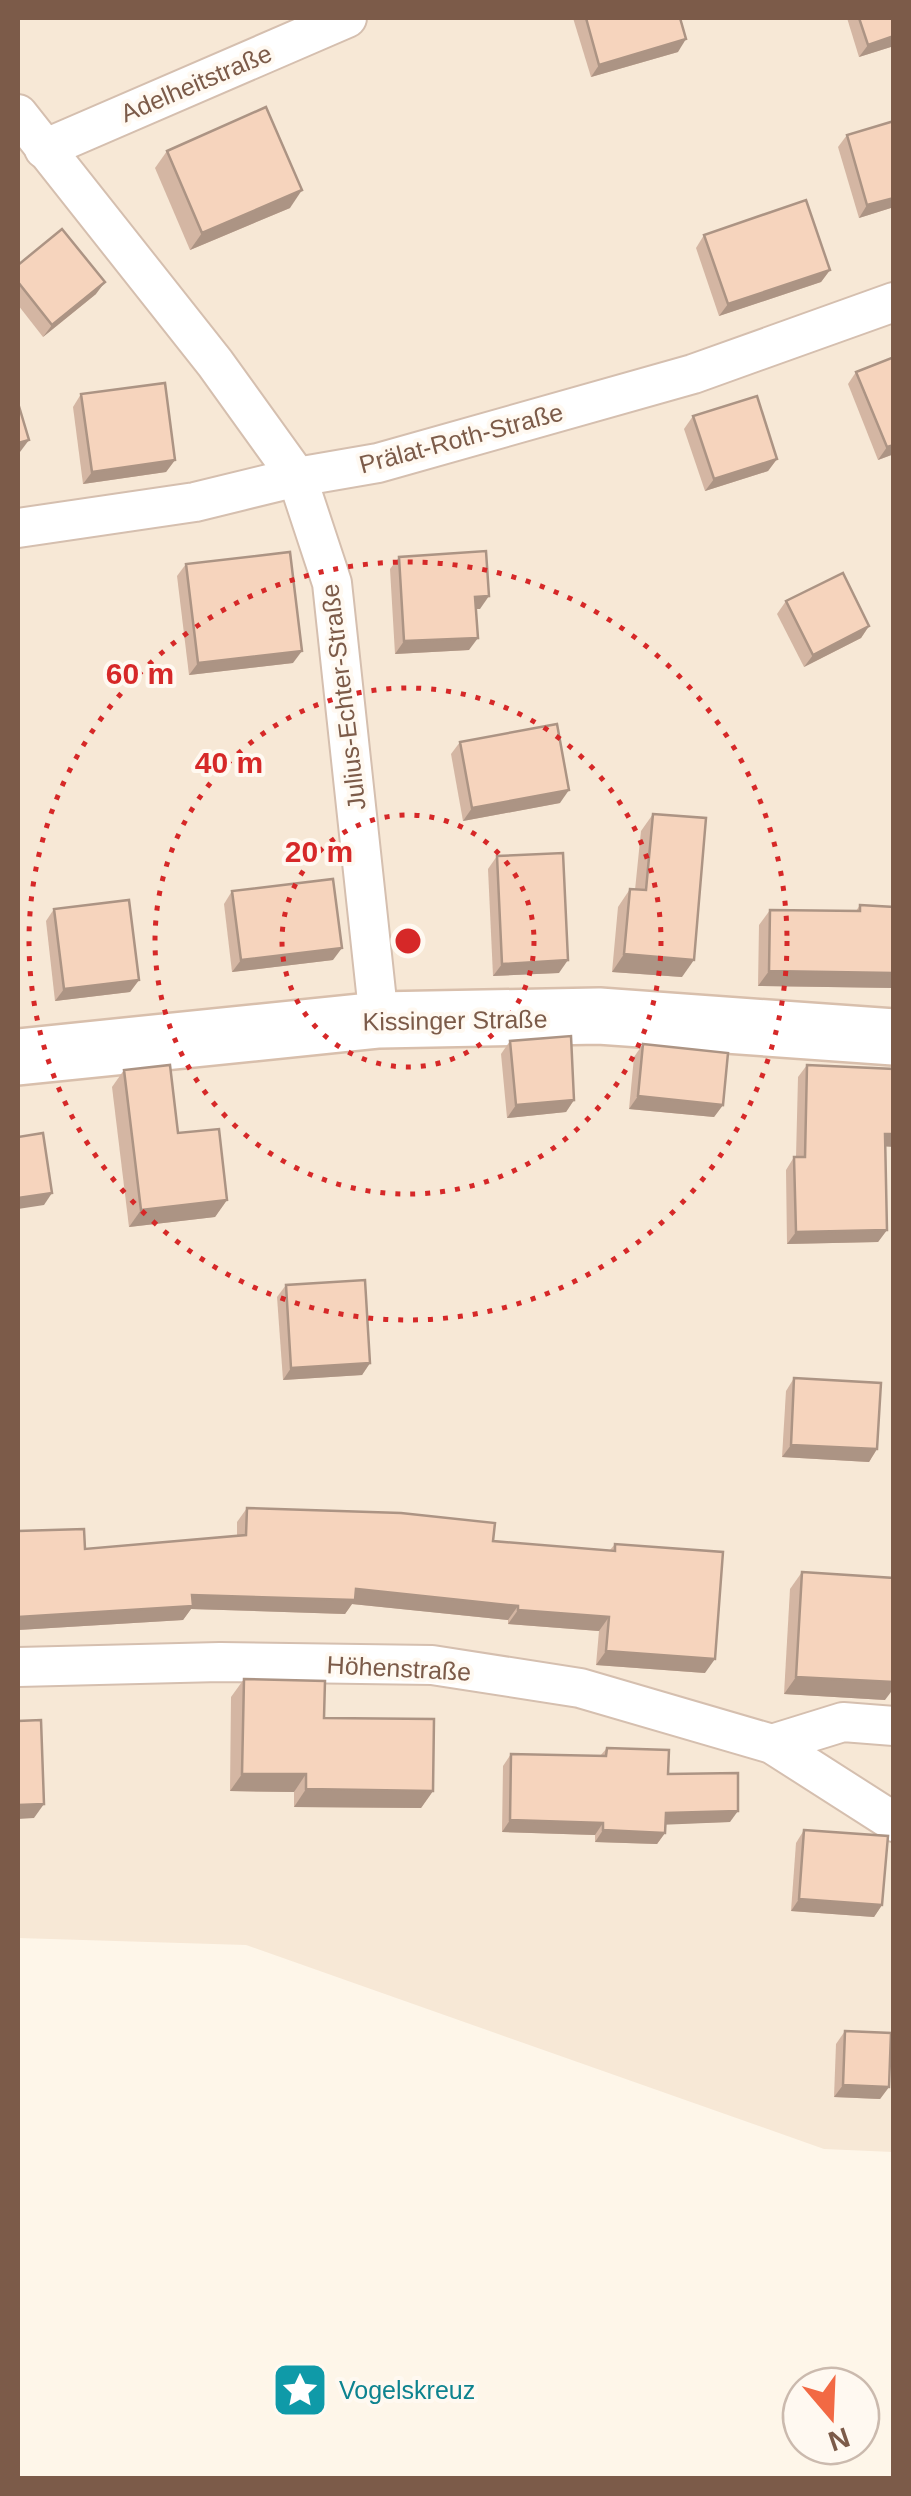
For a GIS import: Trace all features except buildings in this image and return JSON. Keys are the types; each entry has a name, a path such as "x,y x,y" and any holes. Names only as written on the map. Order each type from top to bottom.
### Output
{"street":[{"name":"Adelheitstraße","path":"44,148 347,18"},
{"name":"Julius-Echter-Straße","path":"18,114 215,363 297,476 332,583 379,1020"},
{"name":"Prälat-Roth-Straße","path":"18,528 195,502 297,476 378,462 694,374 894,302"},
{"name":"Kissinger Straße","path":"18,1058 379,1020 598,1016 894,1036"},
{"name":"Höhenstraße","path":"18,1667 220,1662 432,1665 580,1688 772,1744 894,1822"},
{"path":"772,1744 843,1722 894,1726"}],"shaded area":[{"path":"18,18 893,18 893,2152 824,2149 246,1945 18,1938"}],"place":[{"name":"Vogelskreuz","path":"300,2390"}]}
